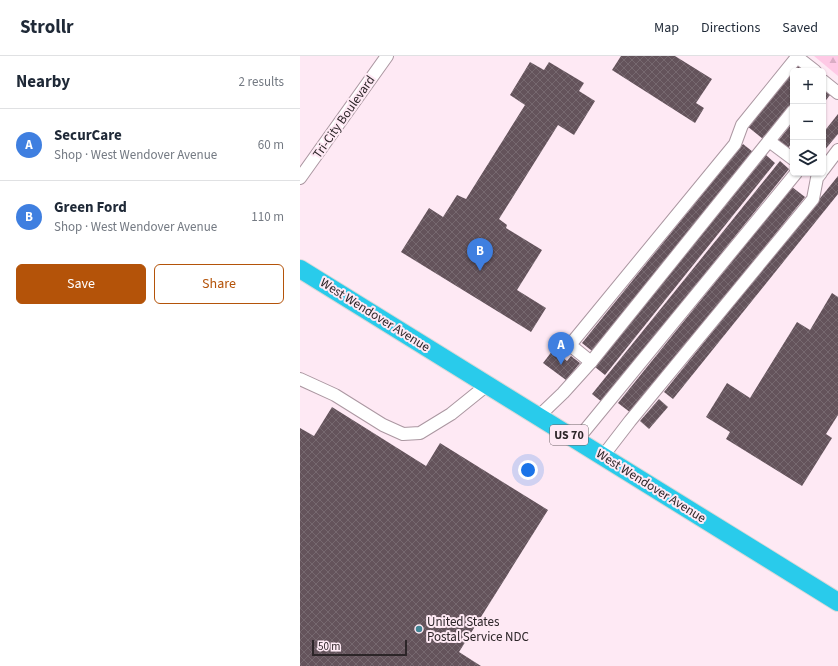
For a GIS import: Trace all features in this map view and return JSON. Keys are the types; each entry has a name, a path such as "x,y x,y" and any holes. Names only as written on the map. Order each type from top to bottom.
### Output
{"highway":[{"name":"West Wendover Avenue","path":"300,269 838,602"}],"street":[{"name":"Tri-City Boulevard","path":"300,178 387,56"},
{"path":"590,362 570,344 735,144 742,125 798,57 811,68"},
{"path":"826,83 838,93"},
{"path":"539,416 563,393 590,362 790,115"},
{"path":"769,141 790,158"},
{"path":"826,164 838,150"},
{"path":"577,440 794,176"},
{"path":"603,456 626,426 813,200 817,176"},
{"path":"300,379 335,395 383,425 403,434 420,433 452,414 487,385"}],"green space":[{"path":"814,56 838,56 838,76"}],"building":[{"path":"621,56 675,56 712,79 696,103 704,108 695,123 612,70"},
{"path":"530,62 544,70 549,62 584,83 579,91 595,101 574,135 558,125 499,219 507,225 506,228 542,250 517,290 546,308 531,332 401,252 429,208 443,217 457,195 466,199 525,105 510,95"},
{"path":"798,63 804,68 794,68"},
{"path":"790,73 790,106 763,139 747,126"},
{"path":"826,92 830,95 826,100"},
{"path":"838,114 838,134 826,148 826,129"},
{"path":"790,126 790,146 787,149 778,141"},
{"path":"743,144 753,152 592,351 582,343"},
{"path":"766,155 775,163 605,375 595,367"},
{"path":"780,161 789,169 602,402 592,394"},
{"path":"838,176 838,194 673,399 664,392"},
{"path":"792,187 805,197 631,413 618,403"},
{"path":"832,293 838,297 838,415 826,434 832,438 802,486 726,439 730,432 706,417 727,383 750,398 797,322 810,330"},
{"path":"553,350 567,361 571,356 580,363 566,380 543,363"},
{"path":"659,399 668,407 649,429 640,421"},
{"path":"332,407 426,466 440,443 548,510 459,652 481,666 300,666 300,428 314,436"}],"place":[{"name":"Green Ford","path":"480,271"},
{"name":"SecurCare","path":"561,365"},
{"name":"United States Postal Service NDC","path":"419,629"}]}
